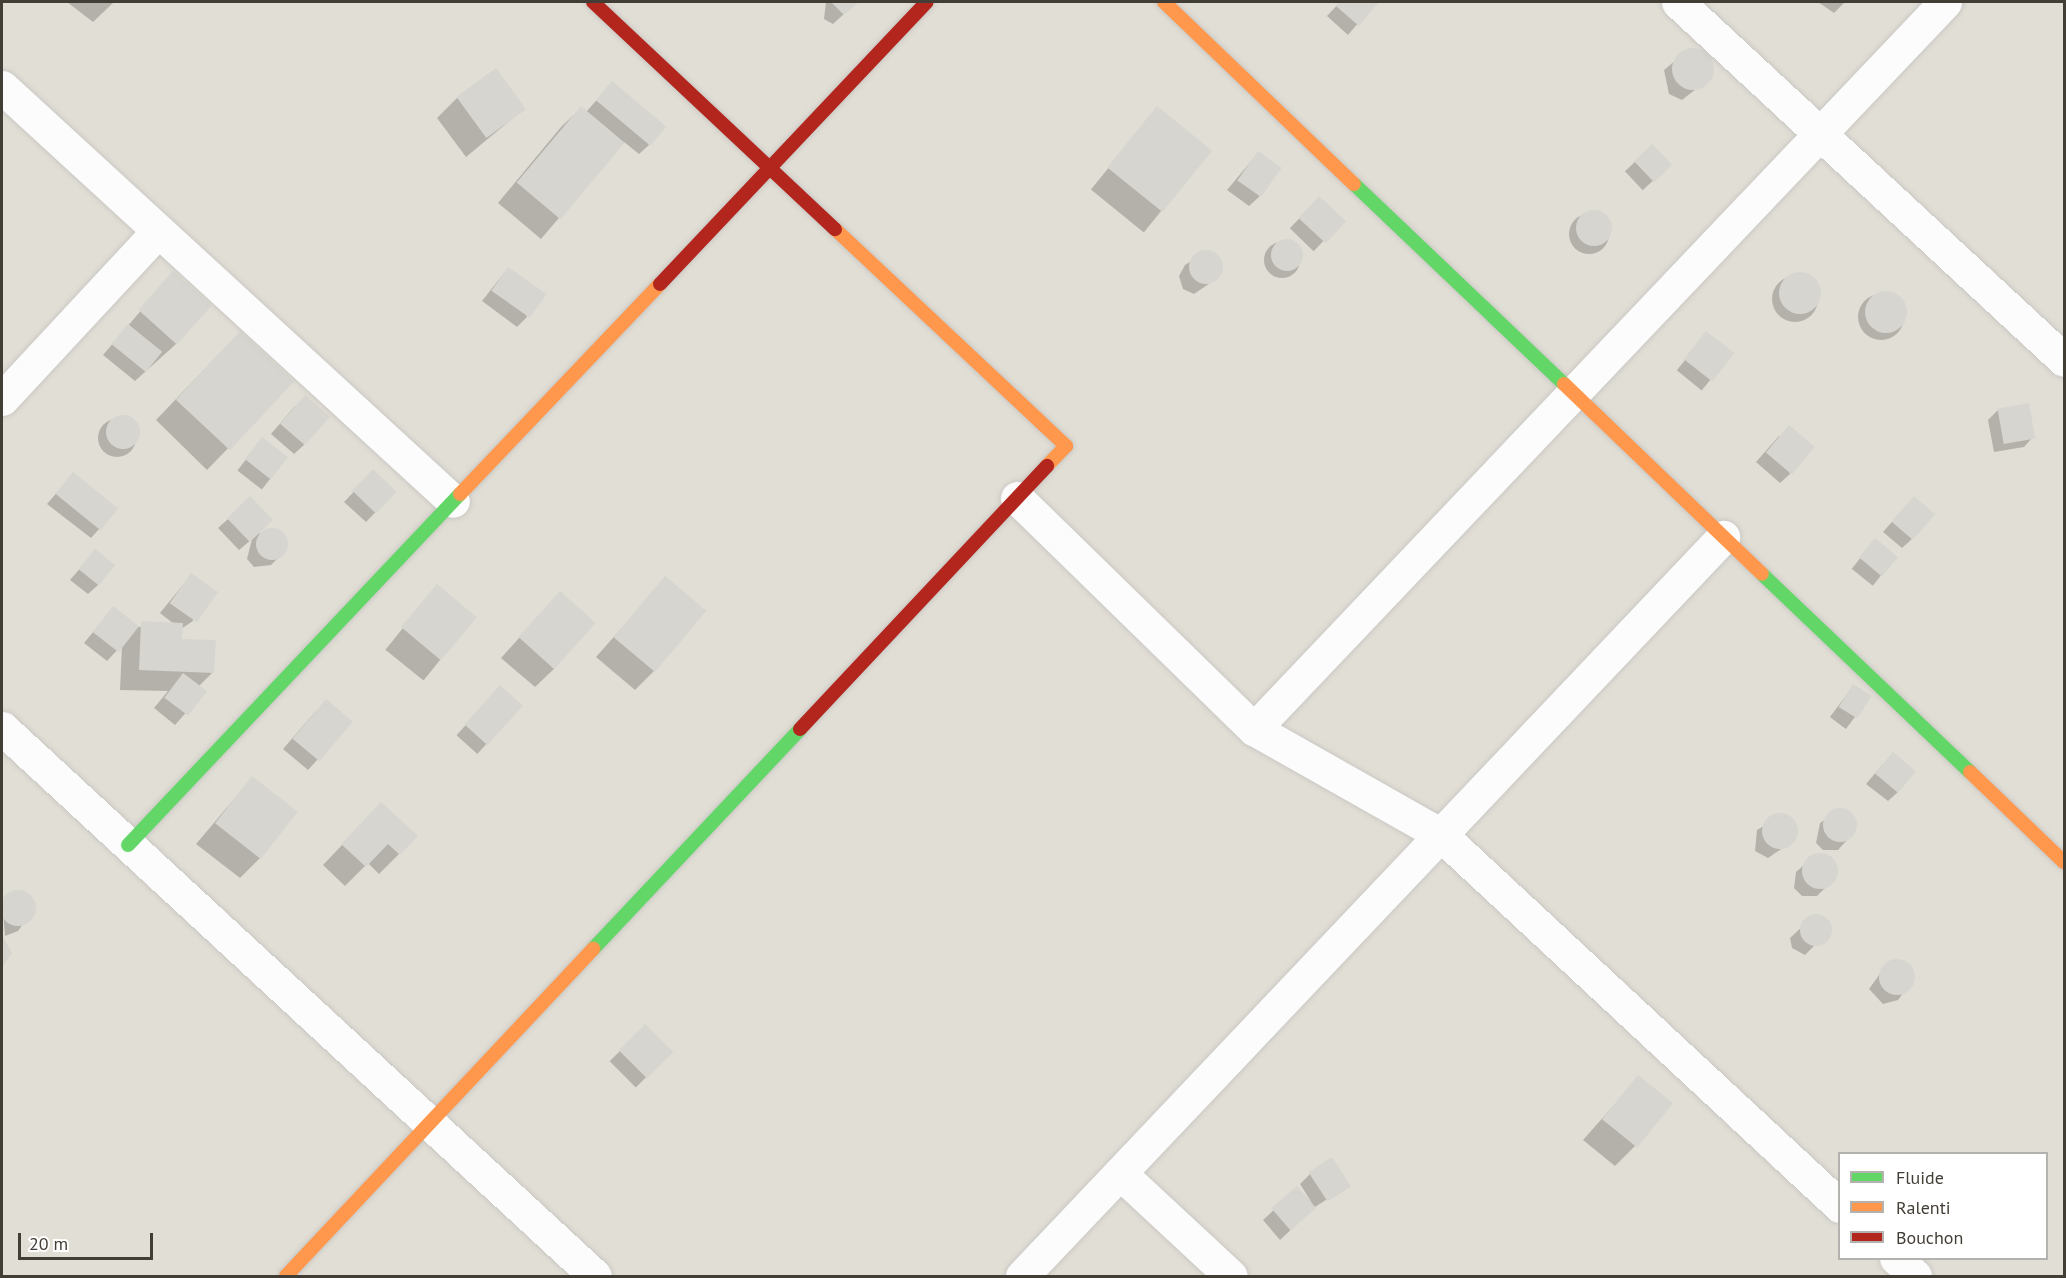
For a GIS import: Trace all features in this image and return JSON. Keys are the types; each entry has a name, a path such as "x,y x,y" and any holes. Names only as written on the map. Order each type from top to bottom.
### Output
{"street":[{"path":"286,1276 1066,446 593,2"},
{"path":"128,845 927,2"},
{"path":"1164,2 2064,862"},
{"path":"1678,2 2064,360"},
{"path":"1254,729 1945,2"},
{"path":"2,87 453,501"},
{"path":"2,399 158,231"},
{"path":"1017,498 1254,729 1441,835 1838,1205"},
{"path":"1022,1276 1723,537"},
{"path":"2,728 595,1276"},
{"path":"1120,1173 1231,1276"},
{"path":"1898,1260 1915,1276"}],"shaded area":[{"path":"2,2 2064,2 2064,1276 2,1276"}],"building":[{"path":"831,2 859,2 844,15"},
{"path":"1340,2 1379,2 1359,26 1336,6"},
{"path":"1693,48 1701,49 1708,54 1713,61 1713,77 1708,84 1701,89 1693,90 1685,89 1678,84 1673,77 1672,69 1673,61 1678,54 1685,49"},
{"path":"496,68 526,109 486,138 456,97"},
{"path":"612,81 666,127 650,146 596,100"},
{"path":"581,106 625,143 560,219 517,183"},
{"path":"1157,106 1212,151 1162,212 1107,167"},
{"path":"1652,144 1672,165 1654,182 1634,161"},
{"path":"1258,151 1282,168 1261,197 1237,180"},
{"path":"1319,196 1346,221 1326,243 1299,218"},
{"path":"1594,210 1607,215 1612,228 1607,241 1594,246 1581,241 1576,228 1581,215"},
{"path":"1287,239 1298,244 1303,255 1298,266 1287,271 1276,266 1271,255 1276,244"},
{"path":"1206,250 1218,255 1223,267 1218,279 1206,284 1194,279 1189,267 1194,255"},
{"path":"508,267 547,294 530,318 491,291"},
{"path":"173,271 212,306 177,344 138,310"},
{"path":"1800,272 1808,273 1815,278 1820,285 1820,301 1815,308 1808,313 1800,314 1792,313 1785,308 1780,301 1779,293 1780,285 1785,278 1792,273"},
{"path":"1886,291 1901,297 1907,312 1901,327 1886,333 1871,327 1865,312 1871,297"},
{"path":"128,324 162,352 146,372 112,344"},
{"path":"240,331 294,381 230,450 176,400"},
{"path":"1706,331 1734,353 1712,382 1684,359"},
{"path":"305,395 330,417 305,445 280,424"},
{"path":"2029,403 2035,438 2004,444 1997,409"},
{"path":"123,415 135,420 140,432 135,444 123,449 111,444 106,432 111,420"},
{"path":"1789,425 1815,447 1792,474 1766,453"},
{"path":"262,437 288,457 271,479 245,459"},
{"path":"373,469 397,492 376,514 352,491"},
{"path":"73,472 118,509 100,530 55,494"},
{"path":"250,496 273,520 250,542 227,518"},
{"path":"1914,496 1935,514 1913,540 1892,522"},
{"path":"272,528 283,533 288,544 283,555 272,560 261,555 256,544 261,533"},
{"path":"1875,538 1898,557 1882,576 1859,557"},
{"path":"95,549 115,565 99,586 79,569"},
{"path":"191,573 218,592 197,622 170,603"},
{"path":"665,576 706,611 655,672 614,637"},
{"path":"437,584 477,617 441,660 401,627"},
{"path":"560,591 596,623 554,669 519,637"},
{"path":"113,606 139,626 119,652 93,632"},
{"path":"141,621 183,623 182,639 216,640 214,673 139,670"},
{"path":"183,673 207,691 188,716 164,698"},
{"path":"1853,684 1872,696 1857,719 1839,707"},
{"path":"500,685 523,706 488,745 465,724"},
{"path":"326,699 353,721 319,761 293,739"},
{"path":"1893,752 1916,771 1898,793 1875,773"},
{"path":"252,776 298,812 261,859 215,823"},
{"path":"381,802 418,836 400,855 388,844 366,867 341,844"},
{"path":"1840,808 1852,813 1857,825 1852,837 1840,842 1828,837 1823,825 1828,813"},
{"path":"1780,813 1793,818 1798,831 1793,844 1780,849 1767,844 1762,831 1767,818"},
{"path":"1820,853 1833,858 1838,871 1833,884 1820,889 1807,884 1802,871 1807,858"},
{"path":"18,890 31,895 36,908 31,921 18,926 5,921 0,908 5,895"},
{"path":"1816,914 1828,918 1832,930 1828,942 1816,946 1804,942 1800,930 1804,918"},
{"path":"2,935 12,953 2,967"},
{"path":"1897,959 1910,964 1915,977 1910,990 1897,995 1884,990 1879,977 1884,964"},
{"path":"645,1024 673,1052 647,1078 619,1050"},
{"path":"1638,1075 1673,1103 1637,1148 1602,1119"},
{"path":"1332,1157 1351,1186 1328,1202 1309,1172"},
{"path":"1297,1186 1316,1208 1290,1230 1271,1208"}],"traffic: fast":[{"path":"1354,184 1564,384"},
{"path":"128,845 460,494"},
{"path":"1762,574 1970,772"},
{"path":"593,949 800,729"}],"traffic: slow":[{"path":"1164,2 1354,184"},
{"path":"835,229 1066,446 1047,466"},
{"path":"460,494 660,284"},
{"path":"1564,384 1762,574"},
{"path":"1970,772 2064,862"},
{"path":"286,1276 593,949"}],"traffic: jam":[{"path":"593,2 835,229"},
{"path":"660,284 927,2"},
{"path":"800,729 1047,466"}]}
